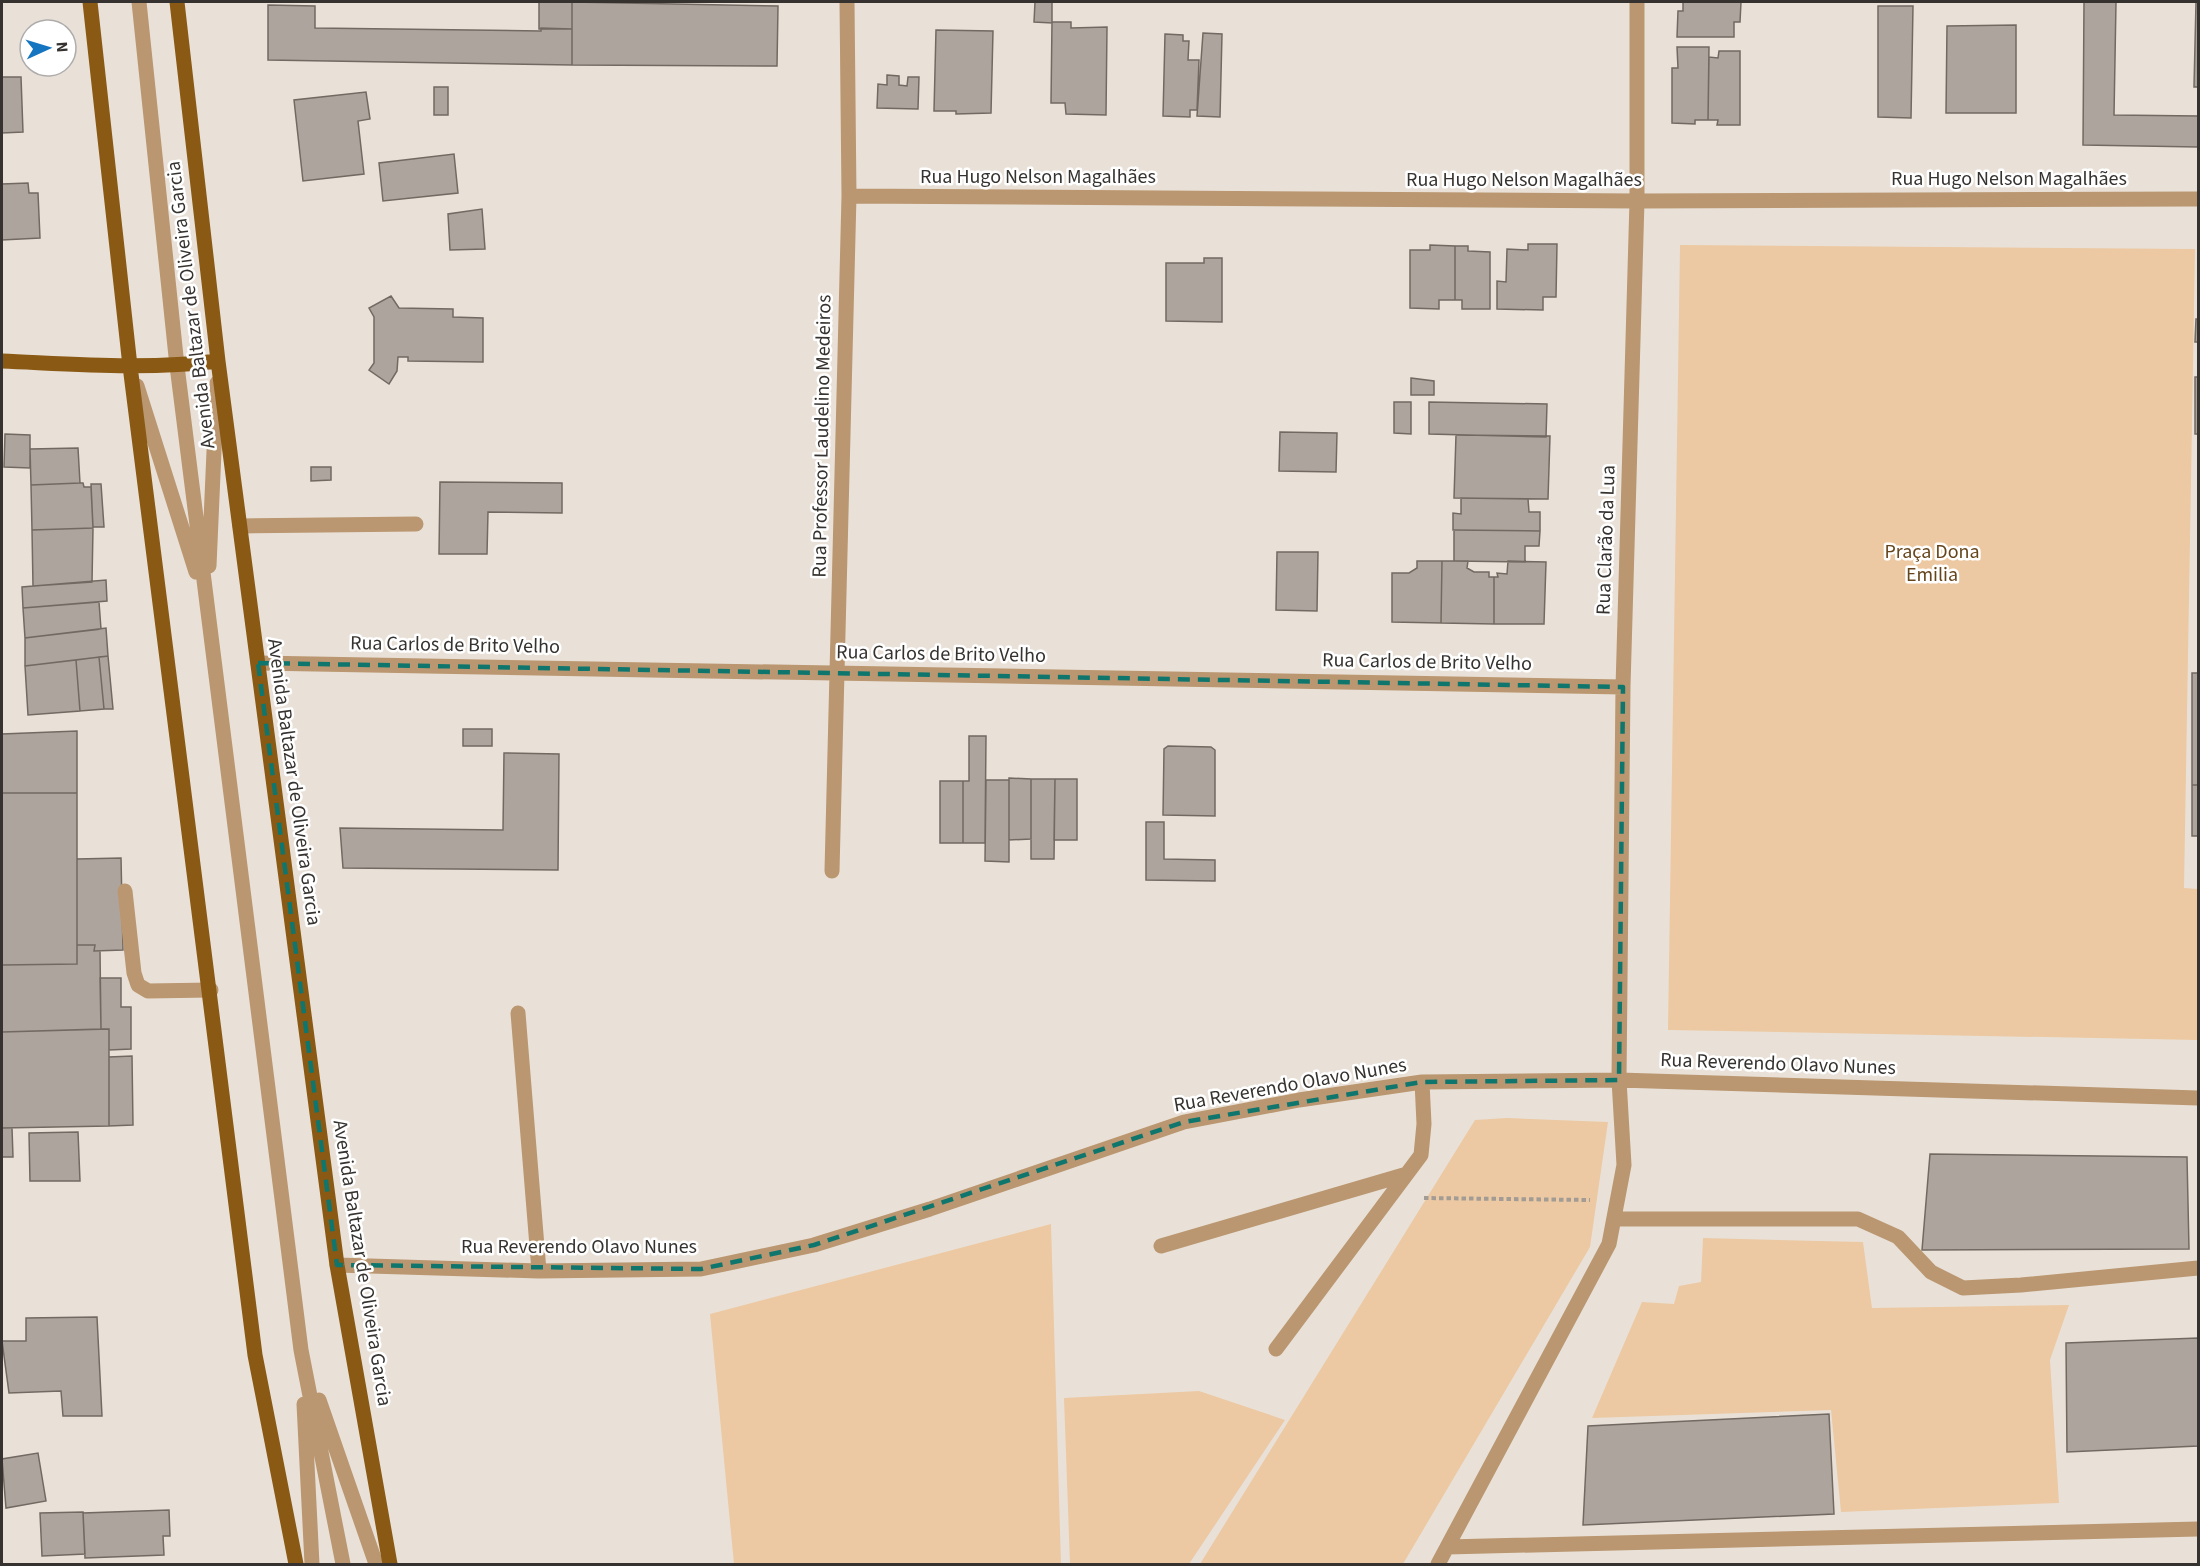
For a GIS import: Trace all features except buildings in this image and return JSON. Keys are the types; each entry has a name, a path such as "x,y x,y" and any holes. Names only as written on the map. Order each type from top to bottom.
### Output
{"main road":[{"path":"90,2 130,366 211,990 255,1355 296,1564"},
{"name":"Avenida Baltazar de Oliveira Garcia","path":"177,2 218,361 337,1265 390,1564"},
{"path":"2,360 130,366 177,366 218,361"}],"street":[{"path":"139,2 177,366 301,1350 343,1564"},
{"name":"Rua Professor Laudelino Medeiros","path":"832,871 849,196 847,2"},
{"name":"Rua Clarão da Lua","path":"1438,1564 1609,1244 1624,1166 1619,1080 1623,687 1637,201 1637,2"},
{"name":"Rua Hugo Nelson Magalhães","path":"849,196 1637,201 2199,199"},
{"path":"207,608 218,361"},
{"path":"130,366 207,608"},
{"path":"240,526 416,524"},
{"name":"Rua Carlos de Brito Velho","path":"258,663 1623,687"},
{"path":"125,891 134,973 138,985 148,992 211,990"},
{"path":"518,1013 539,1271"},
{"name":"Rua Reverendo Olavo Nunes","path":"337,1265 539,1271 701,1269 814,1245 930,1209 1184,1122 1299,1100 1422,1082 1619,1080 2199,1098"},
{"path":"1276,1349 1421,1155 1424,1124 1422,1082"},
{"path":"1161,1246 1407,1174"},
{"path":"1614,1220 1858,1219 1898,1237 1931,1272 1963,1288 2021,1286 2199,1268"},
{"path":"301,1350 312,1564"},
{"path":"301,1350 376,1564"},
{"path":"1447,1547 2199,1528"}],"path":[{"path":"1390,1197 1618,1201"}],"highlighted area":[{"path":"258,663 1623,687 1619,1080 1422,1082 1184,1122 814,1245 701,1269 337,1265"}],"green space":[{"name":"Praça Dona Emilia","path":"1680,245 2195,249 2184,888 2198,889 2198,1040 1668,1030"},
{"path":"1507,1118 1608,1122 1590,1247 1403,1564 1200,1564 1475,1120"},
{"path":"1051,1224 1061,1564 734,1564 710,1314"},
{"path":"1703,1238 1863,1242 1872,1308 2069,1305 2050,1360 2059,1503 1841,1512 1831,1410 1592,1418 1642,1302 1674,1304 1679,1286 1701,1282"},
{"path":"1199,1391 1285,1420 1189,1564 1070,1564 1064,1398"}]}
